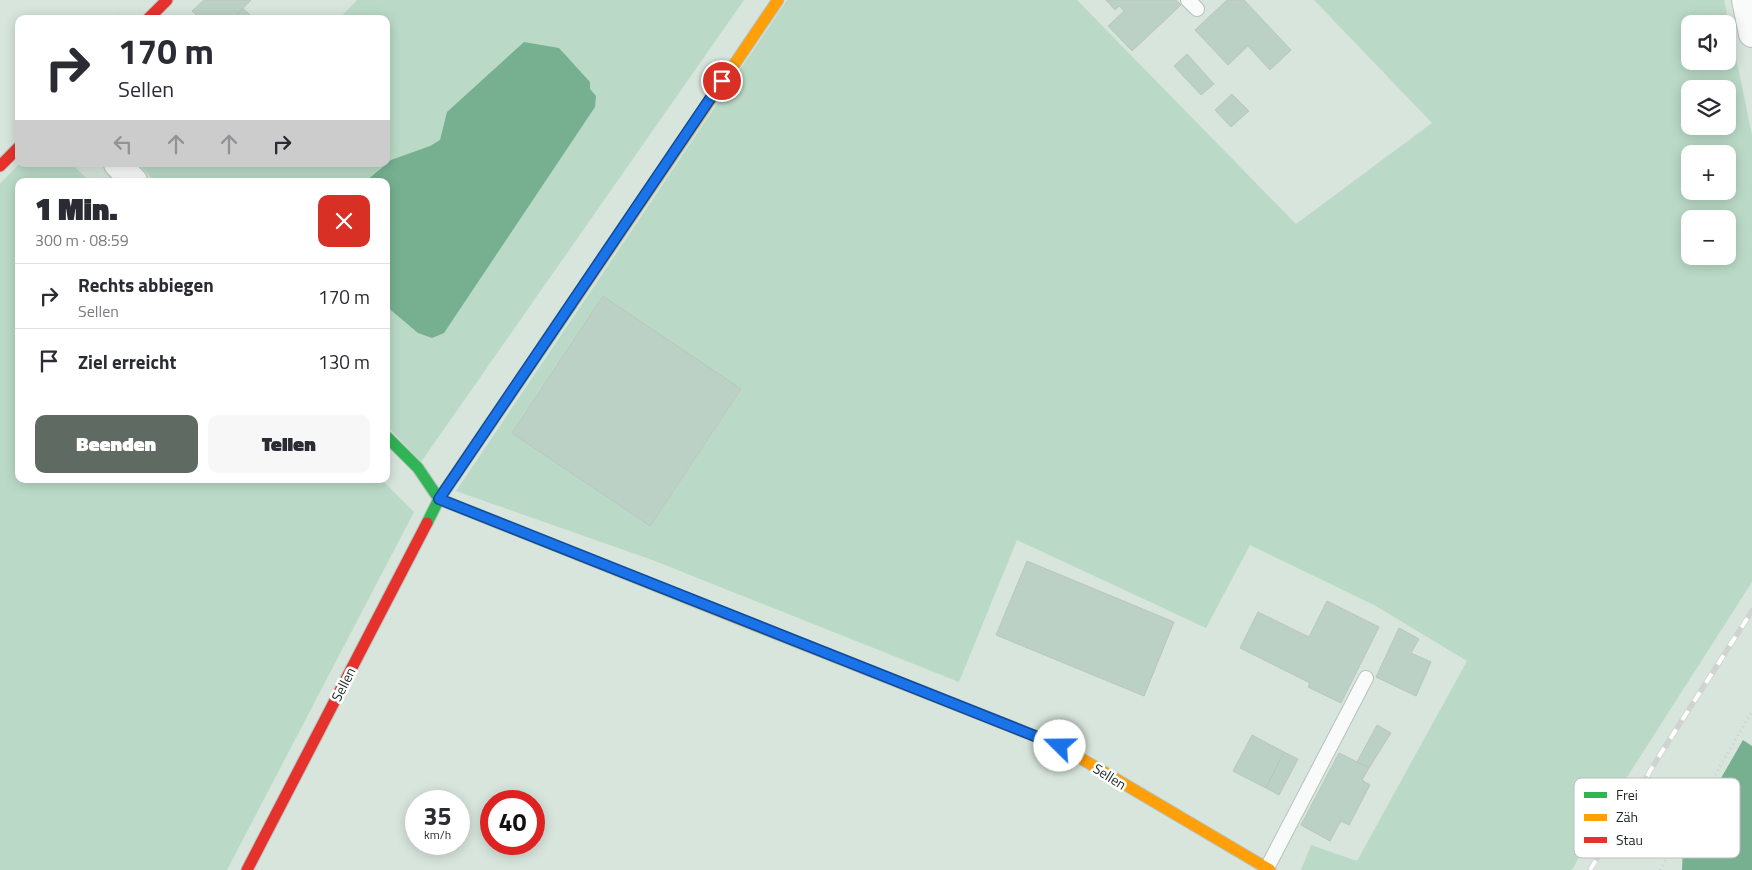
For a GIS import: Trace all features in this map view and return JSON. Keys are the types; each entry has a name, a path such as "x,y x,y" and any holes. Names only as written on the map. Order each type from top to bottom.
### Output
{"street":[{"path":"152,15 167,0"},
{"name":"Sellen","path":"248,870 439,499 778,0"},
{"path":"1745,0 1752,34"},
{"path":"0,166 15,151"},
{"path":"120,167 131,178"},
{"path":"390,440 418,468 439,499"},
{"name":"Sellen","path":"439,499 1060,746 1269,869"}],"lane":[{"path":"1269,869 1366,678"}],"path":[{"path":"1713,778 1752,711"},
{"path":"1660,870 1667,858"}],"shaded area":[{"path":"357,0 744,0 421,462 390,429 390,178 152,178 141,167 390,167 390,15 343,15"},
{"path":"787,0 1077,0 1296,224 1432,123 1314,0 1724,0 1727,15 1681,15 1681,70 1736,70 1736,58 1752,135 1752,582 1626,778 1574,778 1574,858 1579,858 1572,870 1301,870 1311,845 1357,861 1467,661 1374,605 1250,545 1206,628 1017,540 959,682 655,561 456,491"},
{"path":"524,42 559,48 590,82 590,89 596,96 595,107 444,333 432,338 418,333 390,309 390,178 370,178 383,167 390,167 391,160 430,146 440,140 447,112"},
{"path":"16,167 75,167 86,178 15,178 15,483 385,483 414,512 227,870 0,870 0,184"},
{"path":"1743,740 1752,746 1752,870 1682,870 1682,858 1740,858 1740,778 1721,778"}],"building":[{"path":"204,0 251,0 237,15 196,15 192,11"},
{"path":"1106,0 1176,0 1181,5 1132,51 1108,26 1124,11 1119,6 1115,10"},
{"path":"1227,0 1244,0 1291,50 1270,70 1248,46 1228,65 1195,30"},
{"path":"243,8 250,15 237,15"},
{"path":"1187,54 1214,84 1201,95 1174,66"},
{"path":"1232,94 1249,111 1231,127 1215,110"},
{"path":"603,296 741,389 650,526 512,433"},
{"path":"1027,561 1174,622 1144,696 996,635"},
{"path":"1327,601 1379,627 1341,703 1308,687 1310,683 1240,648 1258,612 1309,637"},
{"path":"1399,628 1419,639 1411,653 1431,662 1416,696 1376,677"},
{"path":"1377,725 1391,733 1369,768 1357,762"},
{"path":"1252,735 1284,752 1266,788 1233,771"},
{"path":"1284,752 1298,759 1279,795 1266,788"},
{"path":"1339,753 1369,768 1362,780 1370,785 1349,825 1341,821 1330,841 1301,825"}],"railway":[{"path":"1646,778 1752,611"},
{"path":"1590,870 1597,858"}],"traffic: fast":[{"path":"427,523 439,499 571,305"},
{"path":"390,440 418,468 439,499 689,599"}],"traffic: slow":[{"path":"571,305 778,0"},
{"path":"689,599 896,681"},
{"path":"1070,752 1270,870"}],"traffic: jam":[{"path":"152,15 167,0"},
{"path":"0,166 15,151"},
{"path":"247,870 427,523"},
{"path":"896,681 1060,746 1070,752"}],"route":[{"path":"722,81 439,499 1060,746"}]}
